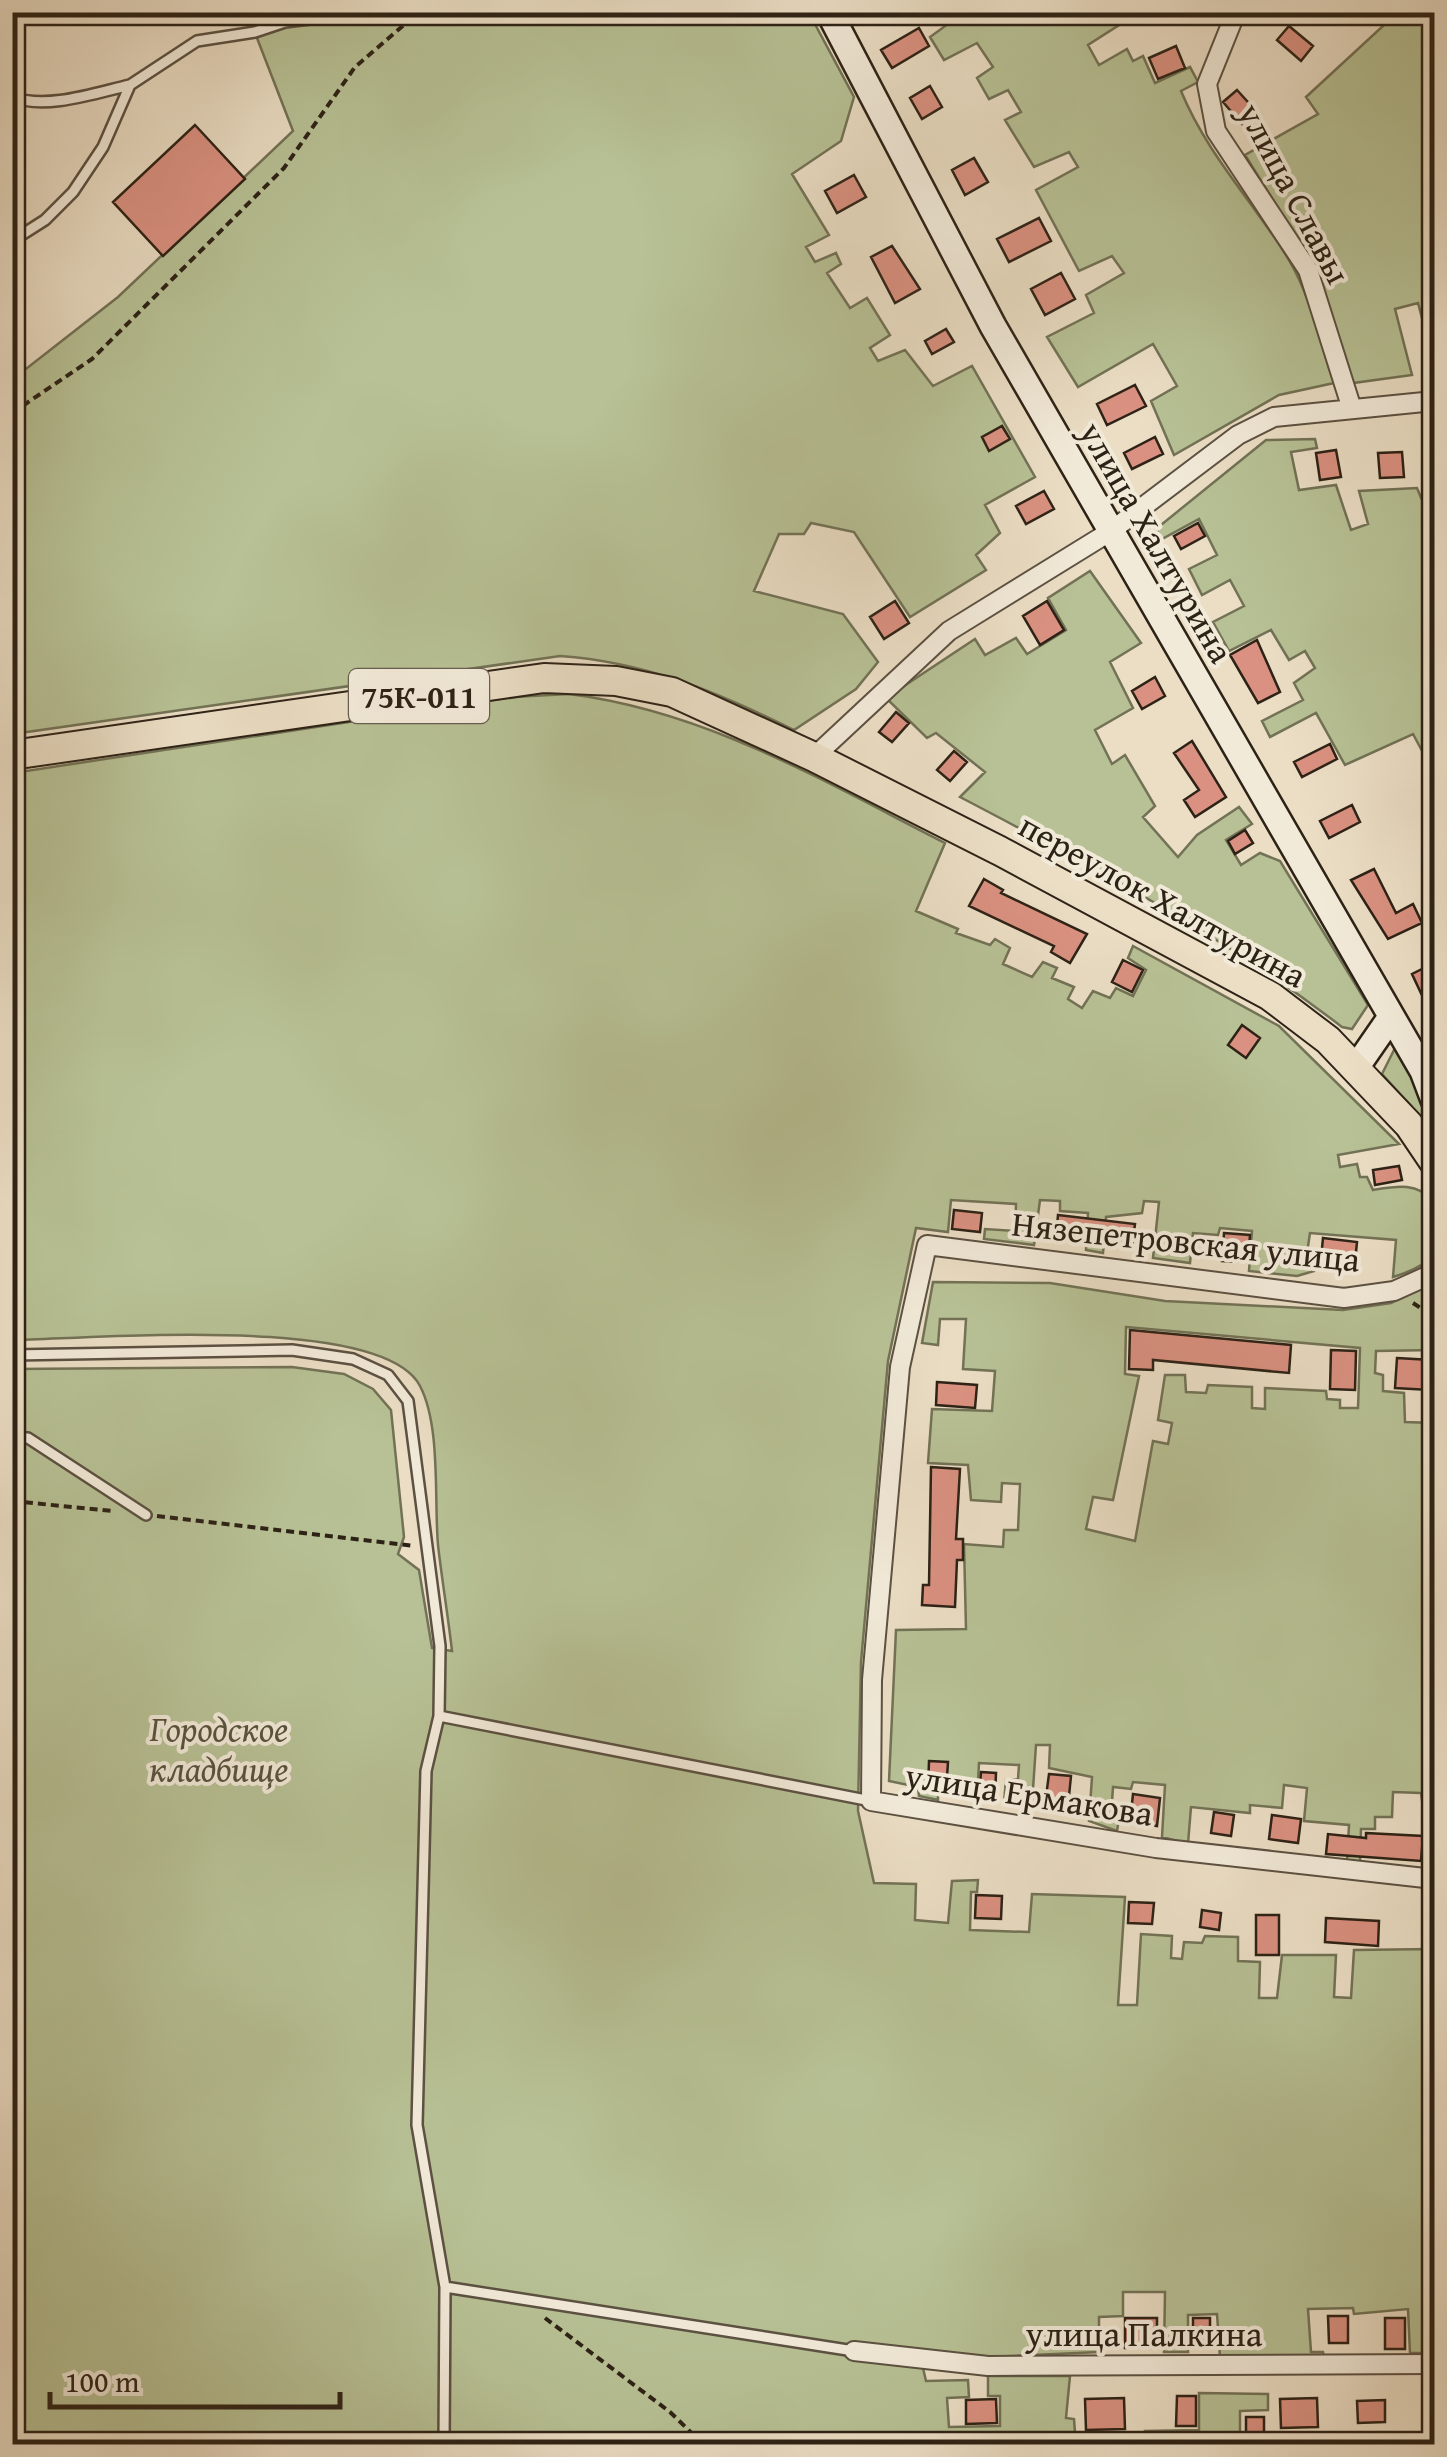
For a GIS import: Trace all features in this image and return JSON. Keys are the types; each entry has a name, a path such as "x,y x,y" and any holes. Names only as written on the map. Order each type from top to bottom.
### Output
{"main road":[{"name":"75К-011","path":"12,755 544,678 616,681 672,692 814,757"},
{"name":"переулок Халтурина","path":"814,757 1270,996 1328,1040 1409,1125 1434,1162"}],"street":[{"name":"улица Халтурина","path":"829,12 993,326 1390,1016 1434,1100"},
{"name":"улица Славы","path":"1227,16 1206,84 1216,130 1308,270 1351,406"},
{"path":"814,757 949,632 1110,531 1238,435 1274,417 1351,406 1434,401"},
{"path":"1355,1069 1390,1016"},
{"name":"Нязепетровская улица","path":"928,1245 1344,1298 1394,1291 1434,1274"},
{"name":"улица Ермакова","path":"928,1245 900,1368 872,1680 872,1800 1156,1848 1434,1879"},
{"name":"улица Палкина","path":"854,2351 988,2366 1434,2364"}],"lane":[{"path":"12,97 24,101 75,97 130,84 197,41 255,32 285,22 367,12"},
{"path":"12,241 46,220 73,192 104,147 130,84"},
{"path":"12,1354 292,1350 353,1359 388,1374 408,1402 415,1431 440,1646 439,1716 426,1771 417,2125 445,2286 444,2444"},
{"path":"12,1438 28,1438 146,1514"},
{"path":"439,1716 872,1800"},
{"path":"445,2286 854,2351"}],"path":[{"path":"12,413 106,345 284,168 355,67 419,12"},
{"path":"12,1501 426,1547"},
{"path":"544,2318 670,2412 704,2444"}],"green space":[{"path":"259,13 809,13 854,97 841,141 792,174 829,235 806,247 815,262 836,253 841,264 827,273 850,308 867,298 890,335 870,348 878,361 905,350 933,386 972,366 1035,477 985,505 1000,533 976,555 986,570 910,617 854,532 811,523 804,534 779,534 754,591 843,614 878,662 856,689 794,730 737,703 652,672 560,656 13,734 13,379 118,297 293,131 250,20"},
{"path":"941,13 1127,13 1130,18 1088,45 1099,65 1127,49 1133,61 1143,56 1155,83 1190,67 1198,82 1181,91 1204,137 1297,274 1334,383 1279,395 1174,455 1151,401 1177,386 1153,344 1078,387 1047,337 1094,313 1086,295 1124,273 1112,256 1079,271 1036,190 1078,167 1069,152 1034,167 1005,120 1021,112 1008,90 989,99 977,78 993,67 977,43 944,60 930,37 948,24"},
{"path":"1397,13 1434,13 1434,332 1426,333 1418,303 1395,309 1412,375 1353,383 1316,269 1245,155 1318,114 1306,97"},
{"path":"1315,439 1317,448 1291,452 1299,490 1336,485 1351,530 1368,524 1359,491 1417,488 1427,512 1434,511 1434,773 1413,734 1345,765 1316,713 1270,737 1262,721 1303,700 1294,683 1315,668 1305,651 1289,660 1271,630 1229,651 1213,622 1244,606 1230,580 1202,595 1189,569 1217,555 1199,519 1162,539 1156,529 1266,440"},
{"path":"1090,571 1141,643 1110,662 1133,708 1095,730 1112,764 1125,755 1155,806 1143,817 1178,857 1197,835 1239,807 1252,824 1226,840 1241,865 1260,853 1280,861 1368,1005 1352,1029 1342,1027 1204,932 960,797 985,772 936,733 927,738 886,698 975,639 985,655 1016,638 1027,654 1066,630 1048,598"},
{"name":"Городское кладбище","path":"569,694 619,703 716,732 809,773 945,843 916,911 958,929 956,933 990,945 995,939 1010,948 1003,964 1032,977 1043,962 1057,968 1052,978 1074,987 1068,999 1082,1008 1093,991 1110,998 1116,988 1133,996 1146,970 1128,958 1133,946 1279,1026 1399,1144 1338,1155 1340,1167 1357,1164 1360,1177 1367,1177 1373,1190 1413,1188 1434,1201 1435,1242 1429,1259 1393,1277 1396,1240 1310,1233 1307,1253 1316,1255 1314,1271 1297,1276 1249,1271 1252,1231 1220,1228 1218,1235 1193,1233 1190,1263 1153,1258 1159,1202 1144,1201 1142,1213 1106,1217 1103,1253 1086,1250 1088,1213 1060,1211 1060,1201 1040,1200 1034,1245 984,1239 985,1229 1015,1231 1016,1204 951,1200 948,1232 916,1228 888,1361 861,1662 858,1811 874,1883 916,1884 915,1920 948,1923 952,1881 978,1880 977,1892 971,1892 970,1930 1029,1932 1032,1894 1125,1897 1118,2005 1137,2005 1141,1934 1172,1936 1171,1958 1182,1959 1184,1942 1202,1943 1205,1936 1238,1937 1238,1961 1260,1962 1259,1998 1277,1998 1282,1955 1336,1955 1334,1997 1351,1998 1354,1950 1432,1949 1434,2353 1410,2353 1408,2309 1354,2314 1353,2308 1308,2309 1311,2352 1323,2352 1324,2359 1220,2357 1217,2314 1188,2315 1188,2352 1164,2352 1165,2292 1123,2292 1123,2316 1099,2317 1099,2352 989,2357 851,2343 848,2356 923,2368 926,2381 968,2380 969,2397 947,2398 949,2427 1000,2426 1000,2396 988,2396 988,2376 1070,2376 1066,2418 1074,2419 1075,2433 1126,2434 1126,2444 13,2444 12,1369 292,1367 344,1374 373,1389 391,1410 404,1537 398,1554 419,1570 432,1648 452,1651 438,1545 431,1421 420,1386 395,1363 351,1348 231,1335 13,1340 13,773 513,697"},
{"path":"1396,1046 1434,1122 1434,1145 1411,1106 1382,1074"},
{"path":"933,1282 1050,1283 1165,1301 1343,1310 1391,1303 1434,1282 1434,1350 1376,1351 1375,1373 1383,1375 1383,1391 1404,1393 1405,1422 1434,1423 1434,1807 1423,1807 1421,1793 1393,1792 1392,1817 1375,1817 1375,1829 1361,1829 1360,1862 1347,1861 1349,1825 1304,1821 1307,1788 1284,1785 1282,1808 1250,1805 1250,1813 1191,1807 1188,1844 1162,1837 1165,1785 1133,1782 1131,1789 1113,1787 1111,1817 1119,1819 1117,1831 1089,1821 1092,1777 1049,1768 1050,1745 1036,1745 1032,1804 1004,1802 1006,1780 1018,1779 1019,1765 979,1763 977,1800 938,1793 938,1800 919,1796 918,1787 889,1781 896,1630 966,1629 964,1544 1003,1547 1004,1530 1018,1530 1020,1484 1002,1483 1001,1502 971,1500 968,1465 928,1463 932,1409 992,1411 995,1371 963,1369 966,1319 940,1319 938,1345 922,1343","holes":["1126,1327 1360,1348 1358,1408 1340,1408 1340,1400 1327,1399 1326,1391 1265,1388 1265,1409 1252,1408 1252,1387 1208,1385 1206,1393 1186,1392 1185,1375 1165,1375 1158,1420 1172,1423 1168,1444 1153,1441 1135,1541 1086,1529 1093,1497 1113,1500 1139,1376 1125,1374"]},
{"path":"1199,2393 1268,2394 1268,2410 1240,2411 1240,2444 1145,2444 1145,2431 1199,2430"}],"building":[{"path":"1289,26 1313,46 1301,61 1277,40"},
{"path":"919,28 929,46 892,68 881,50"},
{"path":"1176,46 1185,68 1158,79 1149,58"},
{"path":"930,86 942,107 922,119 910,98"},
{"path":"1237,90 1256,111 1242,124 1223,102"},
{"path":"195,125 245,179 163,256 113,202"},
{"path":"974,158 988,182 965,195 952,170"},
{"path":"854,175 866,197 837,213 825,191"},
{"path":"1039,218 1051,241 1009,262 997,239"},
{"path":"892,246 920,289 895,303 871,257"},
{"path":"1061,273 1075,299 1045,315 1031,289"},
{"path":"946,329 954,342 932,354 925,341"},
{"path":"1135,385 1146,406 1107,425 1097,404"},
{"path":"1002,426 1010,439 989,451 982,437"},
{"path":"1155,437 1163,454 1132,469 1124,453"},
{"path":"1336,450 1341,477 1320,480 1316,453"},
{"path":"1402,452 1404,477 1380,478 1378,453"},
{"path":"1044,491 1054,509 1026,524 1016,506"},
{"path":"1198,523 1205,536 1181,549 1174,536"},
{"path":"895,601 909,623 884,639 870,617"},
{"path":"1047,601 1064,630 1040,645 1023,616"},
{"path":"1257,640 1280,692 1258,703 1230,655"},
{"path":"1155,677 1165,696 1142,709 1132,691"},
{"path":"896,712 909,723 892,742 879,732"},
{"path":"1192,741 1226,797 1195,817 1184,800 1199,790 1174,753"},
{"path":"1330,744 1337,759 1302,777 1294,762"},
{"path":"954,751 967,762 950,781 937,770"},
{"path":"1352,805 1360,822 1329,838 1320,821"},
{"path":"1245,830 1253,843 1235,854 1228,841"},
{"path":"1374,869 1396,913 1413,904 1422,923 1388,939 1351,880"},
{"path":"984,879 1003,890 1001,893 1087,934 1070,963 1051,952 1054,946 969,906"},
{"path":"1123,960 1143,970 1132,992 1112,982"},
{"path":"1434,963 1434,1021 1412,974"},
{"path":"1242,1025 1260,1038 1246,1058 1228,1045"},
{"path":"1399,1166 1402,1180 1375,1185 1373,1170"},
{"path":"954,1210 982,1213 980,1232 952,1229"},
{"path":"1058,1215 1135,1224 1132,1247 1056,1238"},
{"path":"1224,1233 1250,1235 1248,1262 1222,1261"},
{"path":"1323,1238 1357,1242 1354,1272 1320,1269"},
{"path":"1130,1330 1291,1345 1289,1373 1153,1360 1153,1370 1129,1369"},
{"path":"1331,1350 1356,1351 1355,1390 1330,1389"},
{"path":"1397,1358 1431,1360 1430,1390 1395,1388"},
{"path":"937,1382 977,1385 975,1408 936,1405"},
{"path":"931,1467 960,1469 956,1539 963,1539 963,1560 957,1560 955,1607 922,1605 923,1585 929,1585"},
{"path":"929,1761 948,1762 946,1792 928,1791"},
{"path":"981,1772 996,1773 995,1798 979,1797"},
{"path":"1049,1774 1071,1776 1068,1806 1045,1804"},
{"path":"1133,1794 1160,1798 1157,1826 1130,1822"},
{"path":"1214,1812 1234,1815 1231,1836 1211,1833"},
{"path":"1272,1815 1301,1819 1298,1843 1269,1839"},
{"path":"1366,1833 1423,1836 1421,1861 1326,1854 1328,1834 1366,1838"},
{"path":"976,1895 1002,1896 1001,1919 975,1918"},
{"path":"1129,1902 1154,1903 1152,1924 1128,1923"},
{"path":"1202,1910 1221,1913 1219,1930 1200,1927"},
{"path":"1256,1915 1279,1915 1279,1955 1256,1955"},
{"path":"1326,1918 1379,1921 1378,1946 1325,1942"},
{"path":"1328,2316 1348,2316 1348,2343 1329,2343"},
{"path":"1125,2318 1157,2318 1157,2348 1125,2348"},
{"path":"1193,2318 1210,2318 1210,2341 1193,2341"},
{"path":"1385,2318 1405,2318 1405,2349 1385,2349"},
{"path":"1177,2396 1196,2396 1196,2426 1176,2426"},
{"path":"1124,2398 1125,2429 1086,2430 1085,2399"},
{"path":"1317,2398 1318,2427 1281,2428 1280,2399"},
{"path":"996,2399 997,2423 966,2424 966,2400"},
{"path":"1385,2400 1385,2422 1358,2423 1357,2401"},
{"path":"1246,2417 1264,2417 1264,2444 1246,2444"}]}
